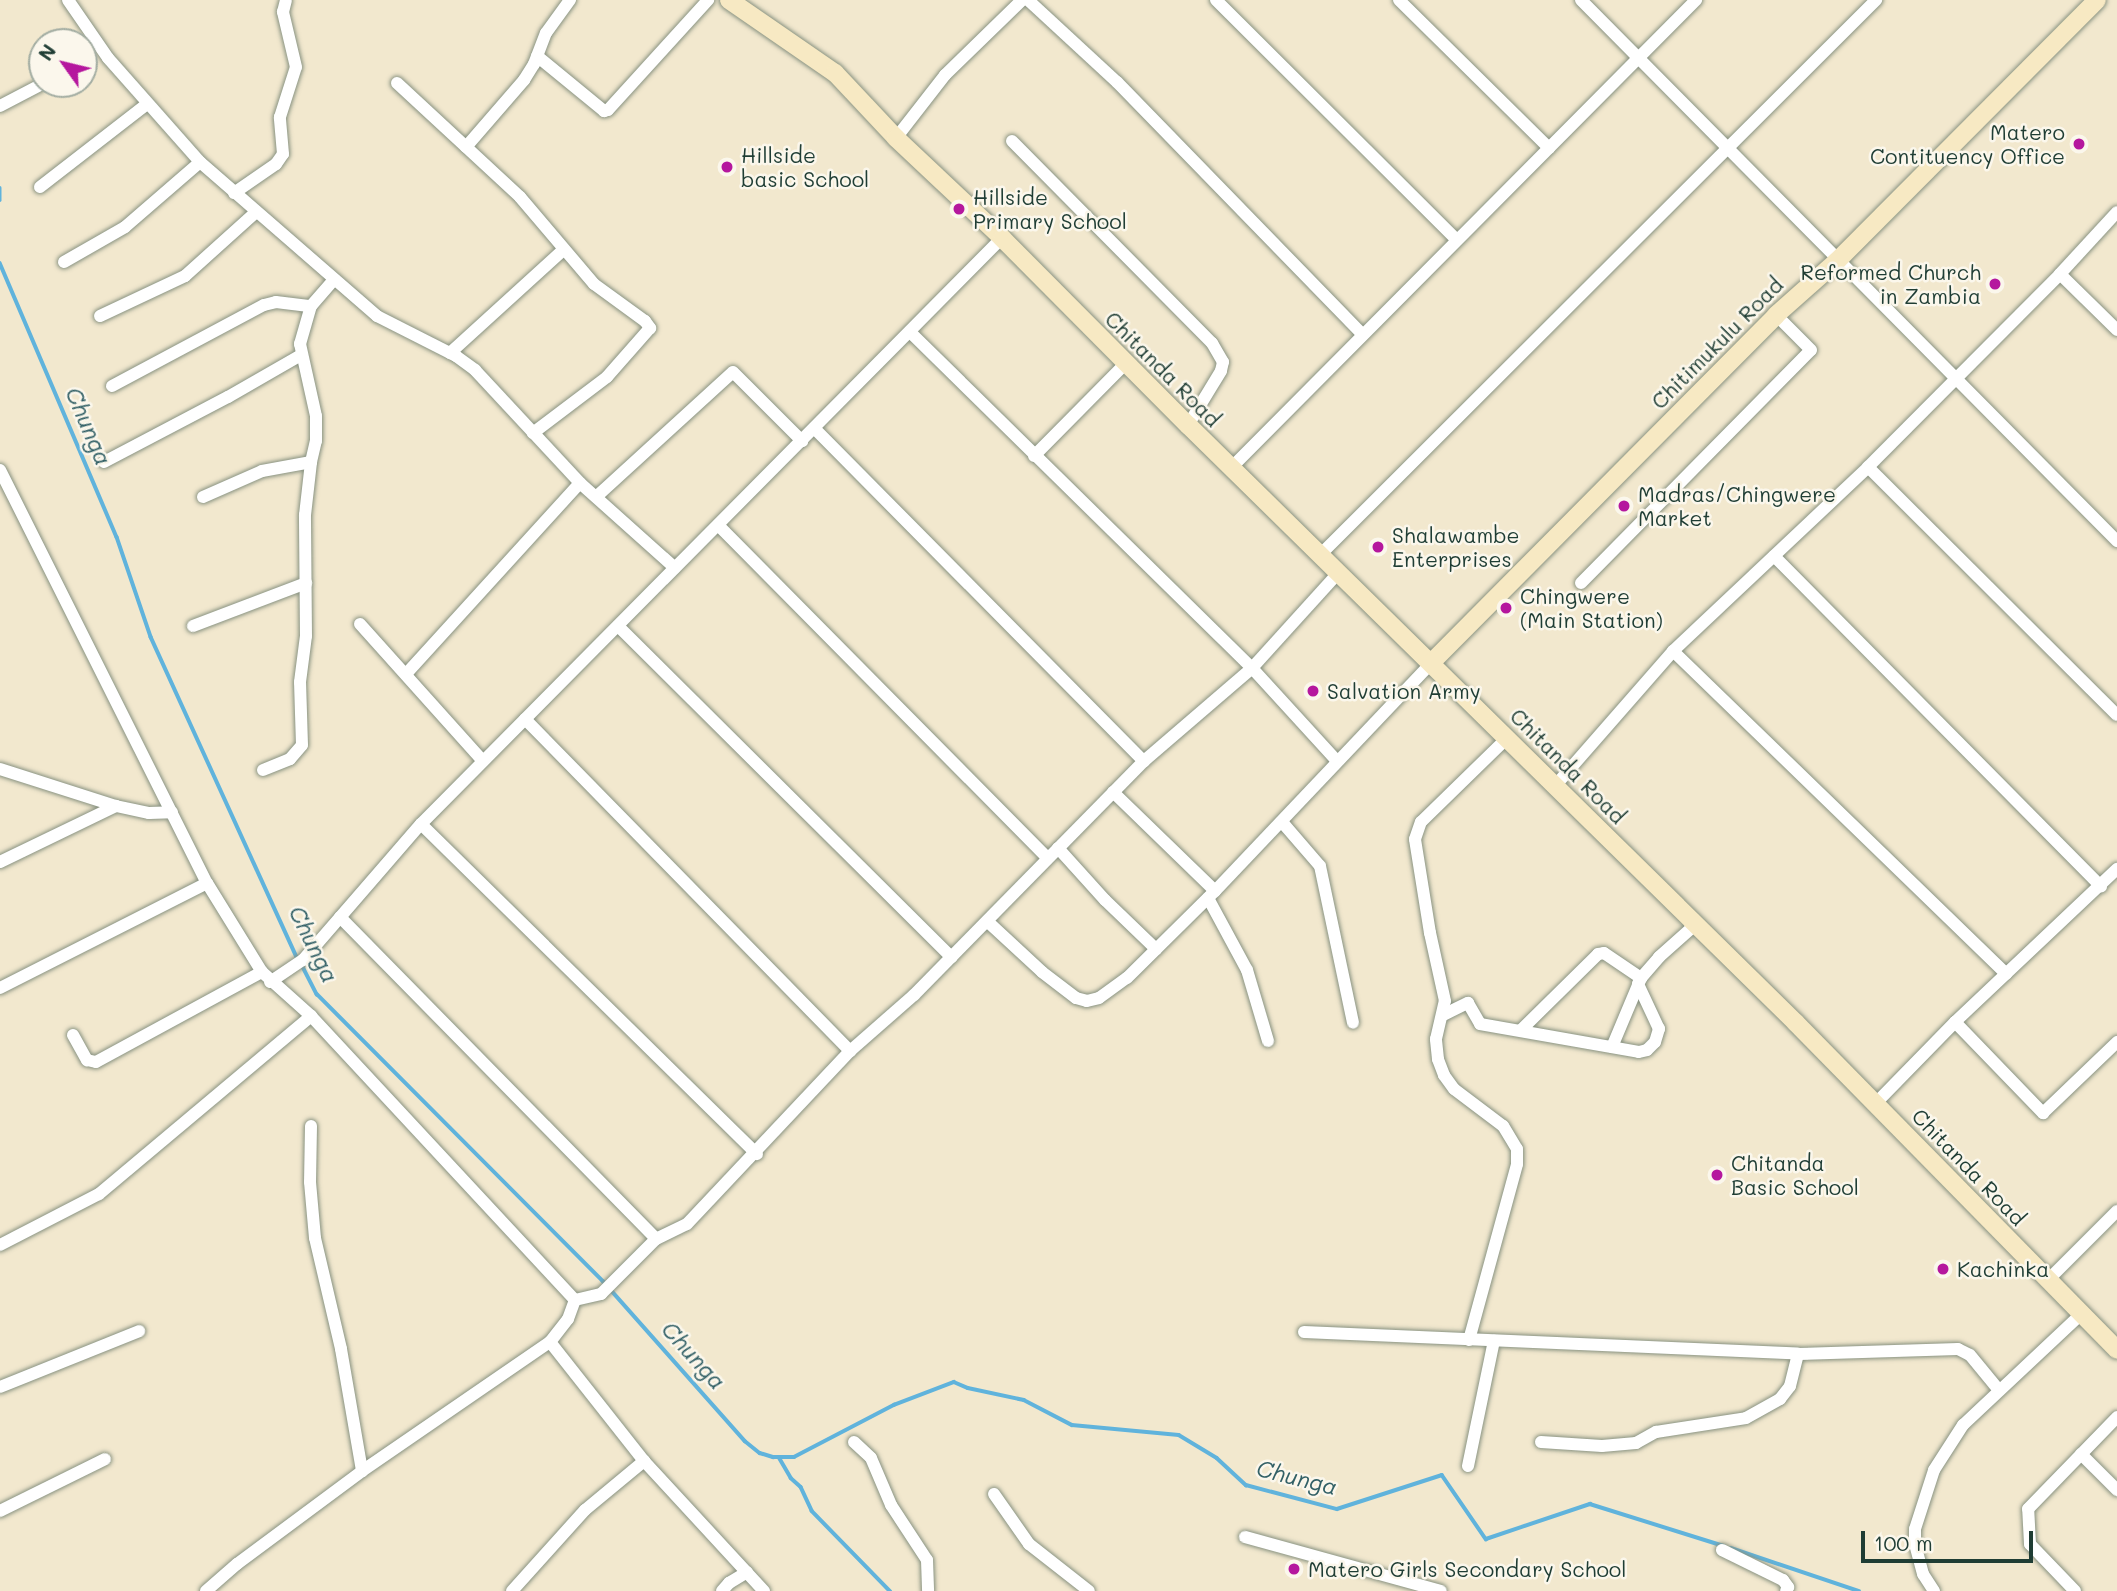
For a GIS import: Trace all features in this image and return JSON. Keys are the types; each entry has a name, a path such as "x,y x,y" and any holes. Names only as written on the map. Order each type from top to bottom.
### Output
{"street":[{"path":"68,0 82,28"},
{"path":"234,193 276,164 283,154 280,117 296,67 283,12 286,0"},
{"path":"466,147 497,114 537,56 546,33 570,0"},
{"path":"537,56 604,111 608,110 708,0"},
{"name":"Chitanda Road","path":"729,0 835,73 896,138 1002,238 1231,468 1696,925 2117,1350"},
{"path":"896,138 945,75 1022,0"},
{"path":"1028,0 1116,82 1362,334"},
{"path":"1216,0 1457,240"},
{"path":"1399,0 1549,148"},
{"path":"1581,0 1797,215 1836,261 2117,541"},
{"path":"1231,468 1696,0"},
{"path":"1320,555 1876,0"},
{"name":"Chitimukulu Road","path":"1431,663 1776,315 1836,261 2097,0"},
{"path":"98,52 200,162 334,280 377,316 450,353 475,370 580,483 675,568"},
{"path":"397,83 520,197 594,284 645,321 650,332 583,397 533,433"},
{"path":"0,106 28,91"},
{"path":"40,187 147,104"},
{"path":"1012,141 1108,236 1223,362 1222,371 1188,425"},
{"path":"64,262 125,227 200,162"},
{"path":"100,317 185,276 256,212"},
{"path":"1555,786 1673,651 1868,467 2060,274 2117,212"},
{"path":"73,1035 87,1059 96,1062 298,962 421,824 1002,238"},
{"path":"450,353 563,250"},
{"path":"2060,274 2117,330"},
{"path":"263,770 290,759 302,745 300,682 306,636 305,515 316,442 316,416 300,345 311,306 334,280"},
{"path":"112,386 264,306 276,302 311,306"},
{"path":"1581,583 1811,350 1776,315"},
{"path":"910,332 1252,668 1336,761"},
{"path":"104,462 301,355"},
{"path":"1034,456 1125,363"},
{"path":"596,497 733,372 802,441"},
{"path":"814,428 1144,761"},
{"path":"203,497 262,471 311,462"},
{"path":"1868,467 2117,715"},
{"path":"0,470 4,491 207,883 267,977 311,1016 575,1300"},
{"path":"406,674 580,483"},
{"path":"719,526 1048,858"},
{"path":"1774,556 2101,887"},
{"path":"575,1300 601,1294 656,1239 687,1224 757,1154 850,1051 951,957 1144,761 1252,668 1338,573"},
{"path":"193,626 306,583"},
{"path":"360,624 483,761"},
{"path":"618,626 951,957"},
{"path":"1673,651 2006,974"},
{"path":"987,921 1042,972 1076,998 1087,1001 1099,998 1127,978 1212,894 1431,663"},
{"path":"526,719 850,1051"},
{"path":"1469,1340 1517,1164 1517,1149 1503,1126 1454,1089 1444,1075 1436,1039 1445,1001 1422,888 1417,830 1507,738"},
{"path":"0,769 116,806 149,813 172,812"},
{"path":"1113,792 1212,894 1247,970 1268,1041"},
{"path":"0,862 116,806"},
{"path":"1282,822 1321,866 1353,1023"},
{"path":"421,824 757,1154"},
{"path":"1058,848 1105,900 1156,949"},
{"path":"1875,1104 1955,1021 2101,887 2117,869"},
{"path":"0,988 207,883"},
{"path":"340,917 656,1239"},
{"path":"1612,1047 1640,981 1696,925"},
{"path":"1443,1015 1468,1003 1480,1024 1639,1052 1647,1050 1659,1034 1640,981 1604,953 1598,954 1521,1030"},
{"path":"0,1245 99,1194 311,1016"},
{"path":"1955,1021 2043,1113 2117,1042"},
{"path":"311,1126 310,1182 315,1238 341,1349 362,1471"},
{"path":"2047,1282 2117,1211"},
{"path":"206,1591 237,1564 362,1471 550,1342 568,1319 575,1300"},
{"path":"1934,1591 1923,1574 1915,1545 1921,1509 1934,1470 1963,1425 2081,1314"},
{"path":"0,1387 139,1331"},
{"path":"1304,1332 1798,1354 1958,1349 1970,1355 1998,1390"},
{"path":"1468,1466 1494,1341"},
{"path":"550,1342 644,1461 764,1591"},
{"path":"1541,1442 1602,1446 1636,1443 1656,1433 1746,1418 1780,1399 1790,1386 1798,1354"},
{"path":"2075,1591 2031,1544 2028,1509 2117,1417"},
{"path":"854,1442 871,1458 891,1505 927,1560 928,1591"},
{"path":"2081,1454 2117,1490"},
{"path":"0,1511 105,1459"},
{"path":"512,1591 586,1510 644,1461"},
{"path":"994,1494 1029,1544 1089,1591"},
{"path":"1245,1537 1441,1591"},
{"path":"1722,1550 1783,1580 1788,1587 1786,1591"},
{"path":"722,1591 747,1572"}],"waterway":[{"name":"Chunga","path":"0,188 0,200"},
{"name":"Chunga","path":"0,263 117,537 151,637 298,959"},
{"name":"Chunga","path":"302,965 317,994 603,1281 745,1441 760,1453 773,1457 794,1457 894,1405 954,1382 968,1388 1024,1400 1072,1425 1179,1435 1217,1458 1246,1485 1337,1509 1442,1475 1486,1539 1590,1504 1724,1546"},
{"path":"779,1457 791,1478 801,1487 812,1511 890,1591"},
{"name":"Chunga","path":"1731,1548 1859,1591"}],"place":[{"name":"Matero Contituency Office","path":"2079,144"},
{"name":"Hillside basic School","path":"727,167"},
{"name":"Hillside Primary School","path":"959,209"},
{"name":"Reformed Church in Zambia","path":"1995,284"},
{"name":"Madras/Chingwere Market","path":"1624,506"},
{"name":"Shalawambe Enterprises","path":"1378,547"},
{"name":"Chingwere (Main Station)","path":"1506,608"},
{"name":"Salvation Army","path":"1313,691"},
{"name":"Chitanda Basic School","path":"1717,1175"},
{"name":"Kachinka","path":"1943,1269"},
{"name":"Matero Girls Secondary School","path":"1294,1569"}]}
